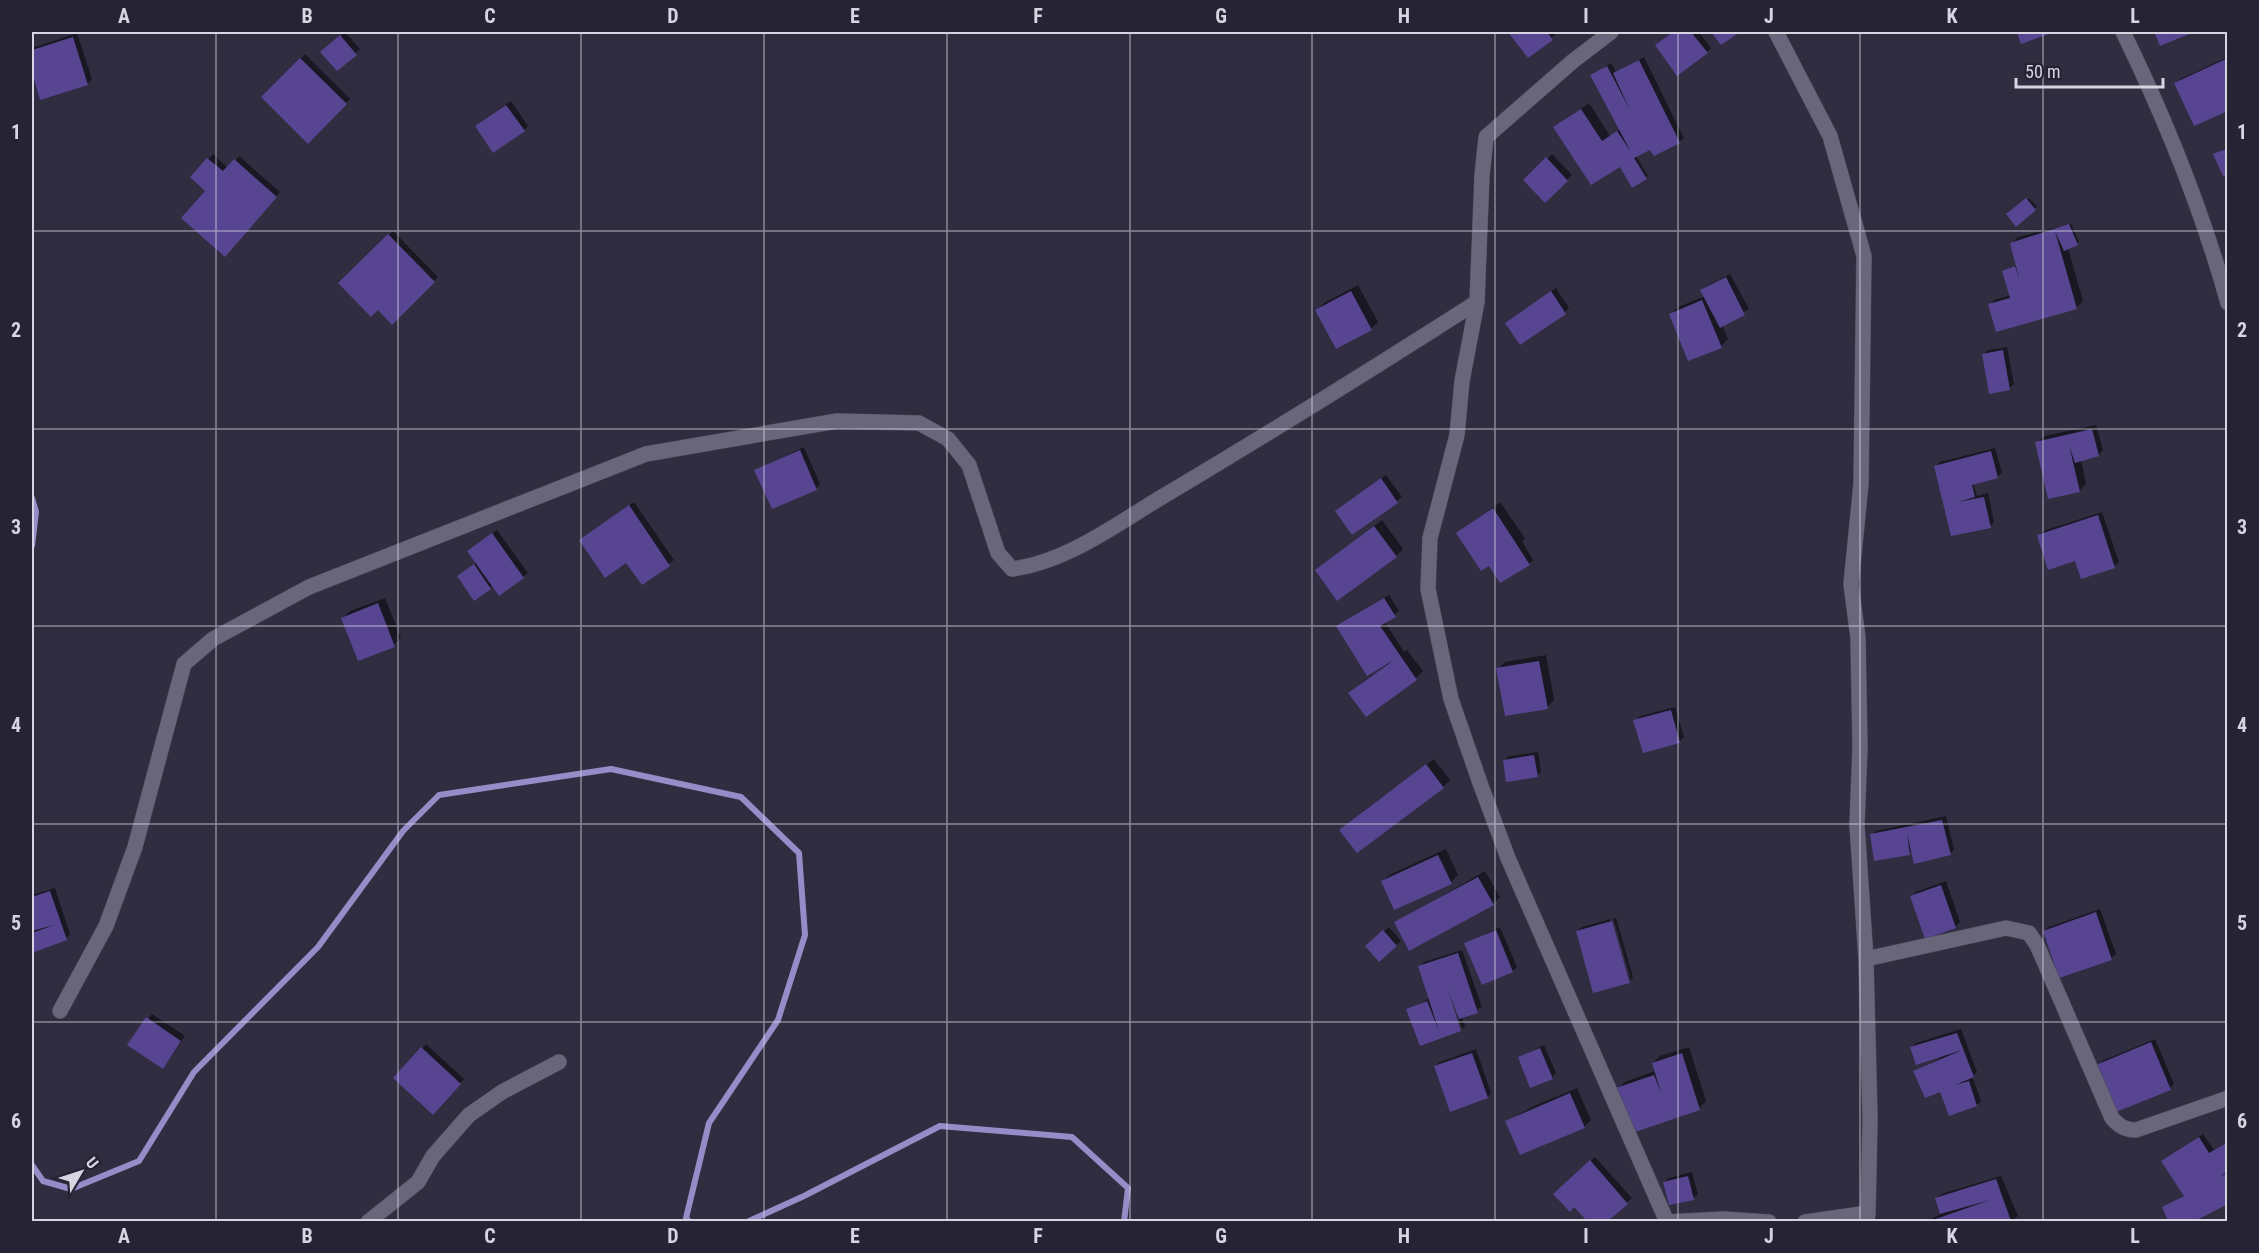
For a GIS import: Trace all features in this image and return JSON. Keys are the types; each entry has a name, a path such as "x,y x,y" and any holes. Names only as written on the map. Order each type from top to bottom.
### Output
{"street":[{"path":"1611,32 1573,61 1486,136 1482,176 1477,302 1462,381 1457,435 1430,538 1428,589 1451,699 1508,858 1667,1221 1723,1219 1768,1221"},
{"path":"1776,32 1830,136 1864,256 1861,484 1851,584 1858,638 1860,747 1857,825 1866,959 1870,1119 1868,1217 1805,1221"},
{"path":"2122,32 2148,82 2191,193 2228,303"},
{"path":"60,1011 106,926 135,847 184,664 213,639 309,587 645,454 837,421 919,423 948,439 969,465 998,553 1012,569 1033,566 1083,543 1296,418 1477,302"},
{"path":"1866,959 2006,928 2029,933 2037,945 2112,1118 2119,1125 2128,1130 2136,1130 2228,1098"},
{"path":"368,1221 418,1182 433,1156 469,1115 502,1092 559,1062"}],"building":[{"path":"1508,32 1547,32 1553,40 1528,58"},
{"path":"1673,32 1691,32 1708,53 1677,76 1655,45"},
{"path":"1711,32 1740,32 1721,45"},
{"path":"2017,32 2054,32 2021,44"},
{"path":"2154,32 2194,32 2160,46"},
{"path":"340,35 357,55 337,71 320,52"},
{"path":"73,37 88,85 40,100 32,72 32,50"},
{"path":"300,58 347,104 308,144 261,97"},
{"path":"2226,59 2228,111 2194,126 2174,83"},
{"path":"1639,60 1680,143 1654,156 1650,150 1634,158 1647,179 1632,188 1620,167 1591,185 1553,127 1581,109 1602,141 1617,131 1631,152 1590,75 1607,66 1630,110 1613,73"},
{"path":"506,105 525,131 493,153 475,126"},
{"path":"2228,148 2228,175 2223,176 2213,154"},
{"path":"1546,157 1568,181 1545,203 1523,180"},
{"path":"207,158 223,171 234,159 277,197 225,257 181,218 205,191 190,177"},
{"path":"2026,198 2036,210 2016,227 2006,214"},
{"path":"2069,224 2078,245 2064,251 2055,231 2077,309 1996,332 1988,304 2010,298 2002,271 2015,266 2019,278 2010,243"},
{"path":"388,234 435,282 392,325 378,310 371,317 338,283"},
{"path":"1726,277 1745,315 1720,328 1700,290"},
{"path":"1351,291 1372,330 1336,349 1315,310"},
{"path":"1551,291 1566,314 1520,345 1505,323"},
{"path":"1702,300 1722,348 1688,361 1669,314"},
{"path":"2003,350 2010,390 1989,394 1982,354"},
{"path":"2092,429 2099,456 2075,463 2069,445 2080,492 2048,499 2035,442"},
{"path":"800,450 817,490 772,509 754,470"},
{"path":"1991,451 1998,478 1972,485 1975,497 1958,502 1984,497 1991,528 1951,536 1934,466"},
{"path":"1381,478 1398,503 1352,535 1335,511"},
{"path":"629,505 670,566 642,585 626,563 605,578 579,540"},
{"path":"1493,508 1530,565 1500,583 1489,566 1481,571 1456,533"},
{"path":"2098,515 2115,568 2081,579 2075,561 2048,570 2037,535"},
{"path":"1374,526 1397,557 1337,601 1315,570"},
{"path":"492,533 524,578 499,596 467,551"},
{"path":"474,564 491,589 474,601 457,576"},
{"path":"1384,598 1396,617 1380,626 1417,680 1366,717 1348,693 1394,660 1367,676 1336,626"},
{"path":"378,603 395,647 358,661 341,618"},
{"path":"1539,661 1548,709 1505,716 1496,668"},
{"path":"1671,710 1680,743 1643,753 1633,720"},
{"path":"1534,755 1538,777 1506,782 1503,760"},
{"path":"1426,764 1444,788 1357,853 1339,830"},
{"path":"1942,820 1951,855 1914,864 1907,834 1910,855 1874,861 1870,834"},
{"path":"1438,855 1452,884 1394,910 1381,881"},
{"path":"1478,877 1494,905 1409,951 1394,922"},
{"path":"1941,885 1956,928 1925,939 1910,896"},
{"path":"50,891 67,940 32,953 32,933 54,925 32,931 32,897"},
{"path":"2096,912 2112,960 2059,978 2043,931"},
{"path":"1612,921 1630,983 1593,993 1576,931"},
{"path":"1383,930 1397,946 1379,962 1365,946"},
{"path":"1496,930 1513,972 1482,985 1464,943"},
{"path":"1458,953 1478,1013 1459,1019 1448,990 1461,1031 1420,1046 1406,1009 1427,1001 1439,1031 1418,966"},
{"path":"146,1017 181,1041 163,1069 127,1045"},
{"path":"1957,1033 1974,1077 1955,1085 1969,1081 1977,1106 1949,1116 1940,1092 1925,1098 1913,1071 1962,1050 1916,1065 1910,1047"},
{"path":"2151,1042 2171,1090 2116,1112 2096,1065"},
{"path":"421,1047 461,1084 433,1115 393,1078"},
{"path":"1540,1048 1553,1079 1530,1088 1518,1057"},
{"path":"1472,1053 1488,1098 1450,1112 1434,1066"},
{"path":"1682,1053 1700,1110 1632,1133 1616,1088 1654,1075 1661,1093 1652,1063"},
{"path":"1570,1093 1585,1128 1520,1155 1505,1121"},
{"path":"2199,1137 2209,1153 2228,1142 2228,1171 2219,1177 2225,1174 2228,1178 2228,1204 2195,1221 2168,1221 2162,1207 2184,1196 2161,1161"},
{"path":"1590,1160 1628,1204 1608,1221 1587,1221 1574,1207 1570,1212 1553,1194"},
{"path":"1688,1176 1694,1200 1669,1205 1663,1182"},
{"path":"1996,1179 2011,1221 1930,1221 1990,1200 1940,1214 1935,1198"}],"waterway":[{"path":"32,498 36,512 32,546"},
{"path":"32,1165 43,1181 71,1189 139,1161 194,1072 318,947 403,831 439,795 611,769 741,797 799,853 805,935 778,1020 709,1123 686,1218 690,1222"},
{"path":"747,1222 804,1196 940,1126 1072,1137 1128,1188 1124,1222"}]}
